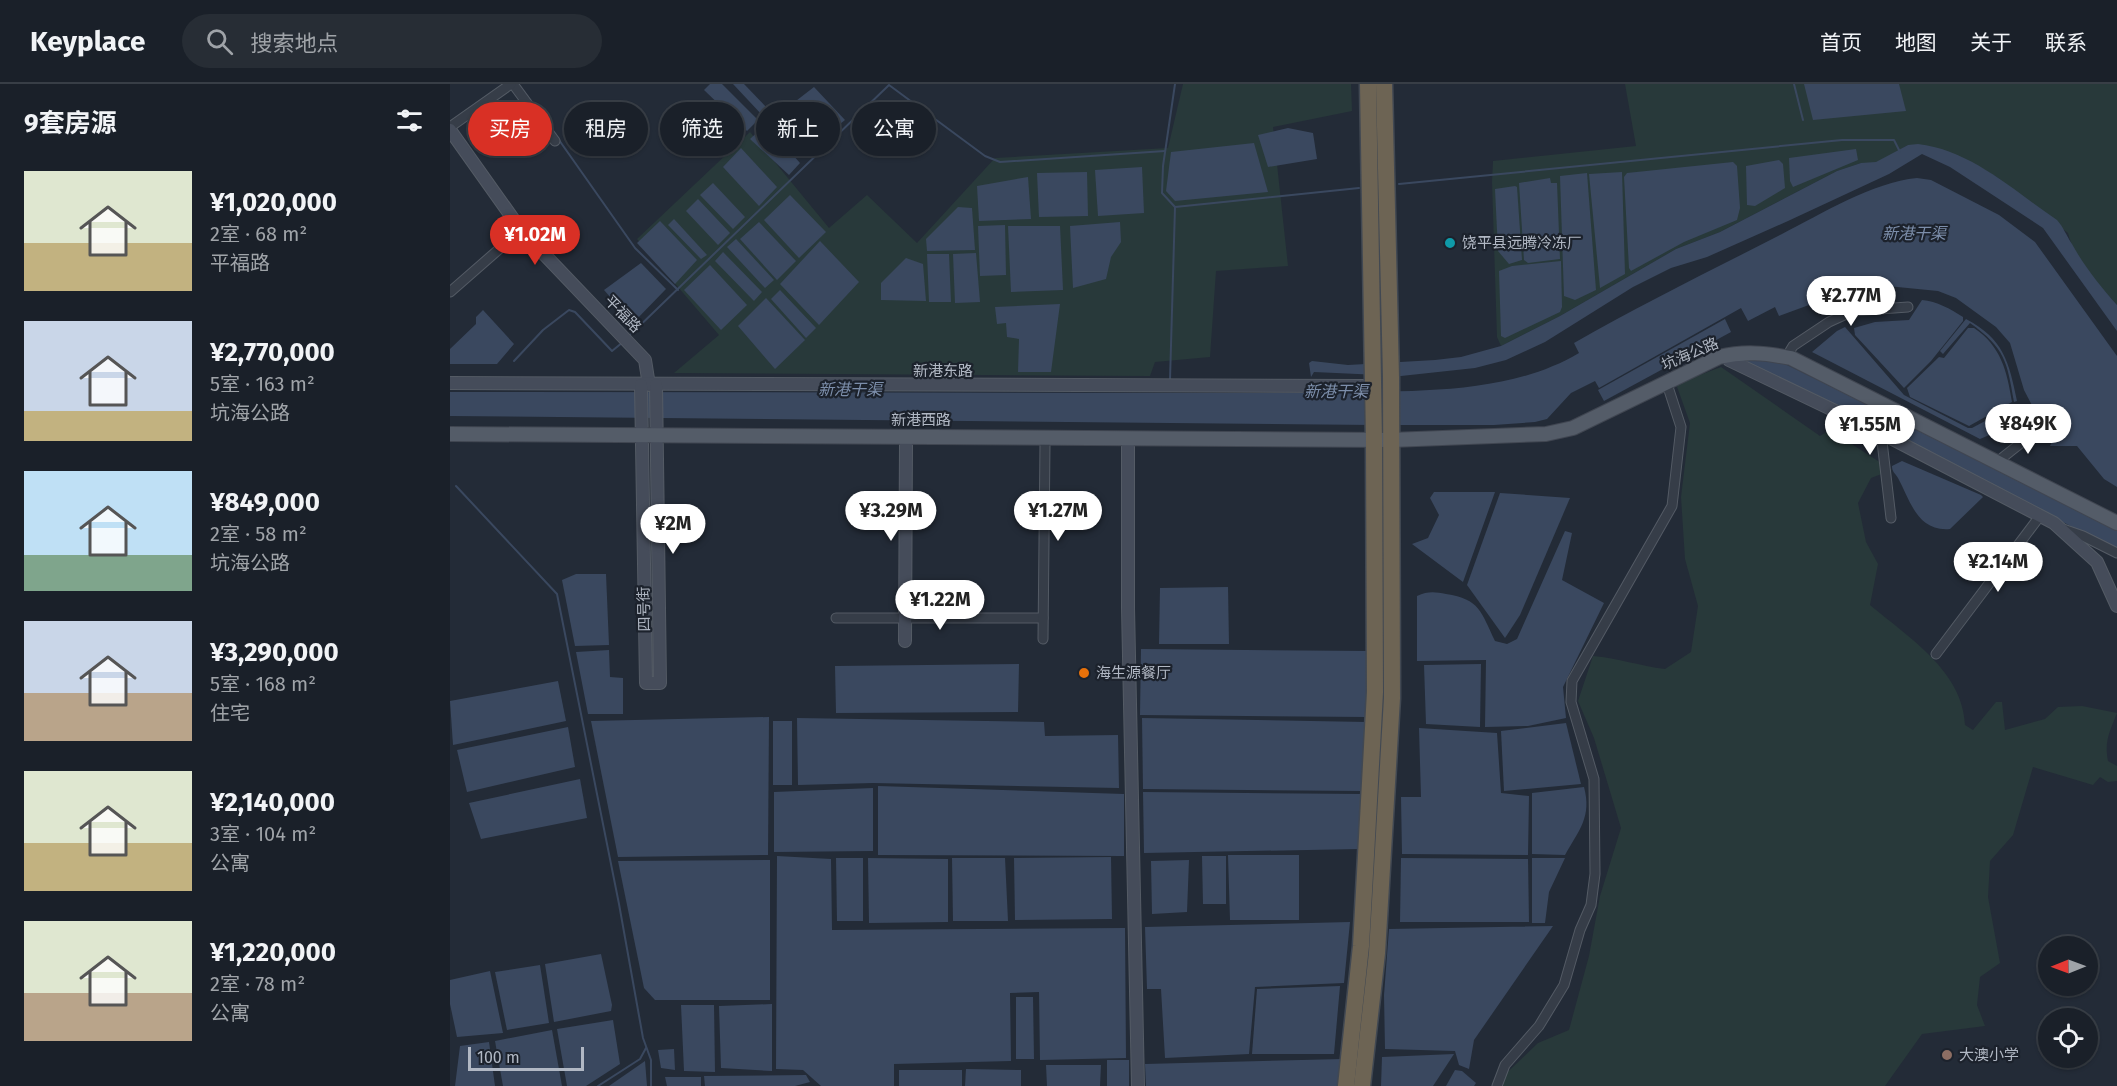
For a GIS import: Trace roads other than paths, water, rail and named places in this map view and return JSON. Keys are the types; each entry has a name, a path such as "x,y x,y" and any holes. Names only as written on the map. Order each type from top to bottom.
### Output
{"highway":[{"path":"1368,84 1378,170"},
{"path":"1346,1086 1361,946 1375,692 1374,435 1377,379 1378,170 1384,84"},
{"path":"1362,1086 1377,953 1392,698 1391,433 1377,379"}],"main road":[{"name":"坑海公路","path":"1391,433 1546,434 1564,430 1719,357 1742,352 1766,353 1791,358 2117,523"},
{"name":"新港西路","path":"450,434 1374,435 1391,433"}],"street":[{"path":"450,129 512,84 555,141"},
{"name":"平福路","path":"450,129 521,230 645,360 649,385"},
{"path":"450,292 521,230"},
{"path":"1790,351 1829,322 1853,311 1908,307"},
{"path":"1729,360 1881,433 2063,529 2117,553"},
{"name":"新港东路","path":"450,383 649,385 1377,379"},
{"name":"四号街","path":"649,385 656,427 660,683 646,683 642,428 649,385"},
{"path":"1497,1086 1505,1065 1539,1026 1564,985 1580,930 1591,905 1595,874 1594,779 1570,702 1572,681 1672,506 1681,427 1668,387"},
{"path":"1881,433 1891,518"},
{"path":"2002,458 2026,439 2043,433"},
{"path":"905,641 906,443"},
{"path":"1043,639 1045,444"},
{"path":"1128,447 1128,654 1138,1086"},
{"path":"1936,654 2040,516"},
{"path":"2063,529 2097,562 2117,606"},
{"path":"836,618 1043,618"}],"water":[{"path":"710,84 722,84 740,102 717,102 704,90"},
{"path":"733,84 744,84 761,102 756,102 756,109"},
{"path":"1804,84 1899,84 1906,111 1813,120"},
{"path":"814,87 828,102 795,102"},
{"path":"744,106 756,118 756,122 747,131 744,128"},
{"path":"840,115 845,120 840,124"},
{"path":"1288,128 1313,133 1317,159 1268,167 1258,135"},
{"path":"756,133 756,145 750,139"},
{"path":"1254,143 1268,192 1175,201 1166,191 1171,152"},
{"path":"1918,144 1956,154 1974,163 2057,220 2087,268 2117,305 2117,331 2043,228 1950,167 1922,154 1889,174 1788,221 1707,257 1671,268 1633,287 1545,342 1506,360 1475,368 1401,376 1314,372 1311,377 1309,363 1312,361 1348,365 1435,360 1461,357 1501,346 1560,316 1676,249 1720,232 1837,171 1861,163 1876,162 1908,145"},
{"path":"1856,149 1858,160 1793,187 1790,181 1789,158"},
{"path":"744,151 777,187 759,206 723,167 733,156 744,156"},
{"path":"768,156 794,156 800,163 789,175"},
{"path":"1779,160 1783,164 1785,188 1755,206 1747,205 1746,166"},
{"path":"1733,162 1737,166 1740,208 1737,220 1684,242 1631,271 1624,177 1627,173"},
{"path":"1142,167 1144,213 1098,216 1095,170"},
{"path":"1087,172 1088,216 1039,217 1037,173"},
{"path":"1622,172 1625,274 1600,288 1589,174"},
{"path":"1587,173 1596,290 1575,300 1564,296 1560,176"},
{"path":"1028,177 1031,219 979,221 977,186"},
{"path":"1550,178 1551,183 1557,183 1560,259 1528,263 1524,260 1519,183"},
{"name":"新港干渠","path":"1917,178 1931,180 1999,215 2035,242 2117,356 2117,487 2104,479 2077,446 2050,446 2053,439 2048,422 2037,415 2024,390 2010,343 1996,327 1956,298 1938,291 1877,285 1858,287 1779,316 1775,307 1748,321 1741,308 1599,388 1595,381 1571,393 1547,419 1535,422 1494,425 1374,425 450,416 450,392 1324,393 1422,391 1488,384 1550,367 1579,353 1574,343 1677,287 1865,192"},
{"path":"713,183 745,217 733,229 700,195"},
{"path":"1517,187 1522,260 1509,264 1498,251 1495,189"},
{"path":"790,195 826,232 799,258 764,220"},
{"path":"698,199 730,233 718,245 686,211"},
{"path":"958,207 972,208 975,250 927,251 926,239"},
{"path":"674,219 707,255 701,259 668,225"},
{"path":"660,221 697,260 675,284 637,243"},
{"path":"759,222 796,261 777,280 740,239"},
{"path":"1120,222 1121,242 1111,257 1106,279 1073,288 1070,226"},
{"path":"1005,225 1006,275 980,276 978,226"},
{"path":"1008,226 1060,226 1063,290 1011,292"},
{"path":"736,239 774,280 765,288 727,247"},
{"path":"820,241 859,282 819,325 780,284"},
{"path":"723,252 762,292 754,301 715,261"},
{"path":"976,253 980,302 955,303 953,254"},
{"path":"927,254 949,254 951,302 929,302"},
{"path":"906,258 923,264 926,301 881,300 881,283"},
{"path":"1561,261 1562,307 1560,312 1505,338 1501,336 1499,271 1512,266"},
{"path":"641,263 666,289 633,323 604,290"},
{"path":"710,265 747,305 721,330 684,290"},
{"path":"780,290 816,328 806,338 771,299"},
{"path":"766,298 805,340 775,369 738,326"},
{"path":"1922,300 1948,308 1963,317 1963,321 1931,361 1904,388 1855,335 1854,328 1875,322 1909,320"},
{"path":"1060,304 1051,372 1018,372 1019,339 1007,337 1006,323 997,324 995,307"},
{"path":"483,310 514,344 497,364 450,364 450,349 476,324 476,317"},
{"path":"1725,319 1731,332 1604,401 1598,390"},
{"path":"1966,319 1997,343 2007,363 2017,401 2014,402 2002,356 1991,340 1970,323 1943,354 1940,351"},
{"path":"1845,327 1904,395 1968,428 2017,404 2022,421 1980,439 1812,352"},
{"path":"1968,328 1974,328 1983,335 1997,351 2008,380 2012,402 1969,426 1910,397 1907,388 1939,357 1944,358"},
{"path":"1743,357 1783,363 2085,511 2117,530 2117,550 1819,396 1742,361"},
{"path":"1902,461 1983,497 1950,529 1939,529 1930,525 1916,513 1893,471 1892,466"},
{"path":"1434,492 1495,492 1463,582 1412,544 1428,538 1439,515 1430,498"},
{"path":"1500,493 1570,498 1520,615 1505,638 1467,585"},
{"path":"1565,531 1572,533 1562,580 1604,603 1563,687 1566,718 1528,726 1485,727 1486,660 1417,661 1417,596 1435,592 1466,599 1478,608 1495,641 1507,644 1517,639"},
{"path":"576,574 606,574 609,645 575,646 562,580"},
{"path":"1228,587 1229,644 1159,644 1160,588"},
{"path":"1141,649 1369,651 1367,717 1140,715"},
{"path":"609,650 610,677 623,678 623,714 588,714 576,652"},
{"path":"1019,664 1018,712 836,713 835,666"},
{"path":"1481,664 1480,727 1426,724 1424,665"},
{"path":"558,681 566,721 453,745 450,701"},
{"path":"769,717 768,855 618,857 591,721"},
{"path":"797,718 1044,722 1045,736 1118,735 1119,788 873,783 798,785"},
{"path":"1142,718 1367,722 1363,791 1143,789"},
{"path":"773,721 792,721 792,785 773,785"},
{"path":"1566,723 1581,784 1504,791 1501,731"},
{"path":"568,727 575,767 467,792 457,750"},
{"path":"1419,728 1497,733 1501,793 1529,796 1528,855 1402,854 1401,797 1421,797"},
{"path":"580,779 587,818 481,839 469,803"},
{"path":"878,786 1124,794 1124,856 878,855"},
{"path":"1584,787 1586,807 1583,823 1565,855 1532,854 1532,793"},
{"path":"873,788 873,851 774,852 774,792"},
{"path":"1143,792 1362,794 1359,849 1144,853"},
{"path":"1228,855 1299,855 1299,920 1230,920"},
{"path":"777,856 831,859 832,930 1125,928 1126,1058 1040,1060 1039,992 1010,993 1011,1061 894,1064 894,1086 821,1086 803,1070 776,1069"},
{"path":"1202,856 1226,856 1226,904 1203,904"},
{"path":"1111,857 1112,919 1015,920 1014,858"},
{"path":"836,858 863,858 863,921 837,921"},
{"path":"868,858 948,859 948,922 869,923"},
{"path":"952,858 1005,858 1008,921 953,921"},
{"path":"1401,858 1528,859 1529,922 1400,922"},
{"path":"1532,858 1565,858 1549,892 1545,923 1532,923"},
{"path":"770,860 770,1000 655,1000 644,988 618,861"},
{"path":"1189,860 1187,912 1152,914 1151,861"},
{"path":"1350,922 1344,983 1255,987 1249,1054 1165,1058 1161,989 1147,989 1145,927"},
{"path":"1553,926 1474,1040 1469,1069 1459,1065 1455,1051 1385,1049 1384,995 1389,929"},
{"path":"601,954 612,1005 611,1011 554,1022 545,964"},
{"path":"540,965 549,1023 507,1030 495,972"},
{"path":"490,971 503,1033 457,1037 450,1004 450,980"},
{"path":"1340,986 1334,1054 1252,1054 1257,989"},
{"path":"1016,997 1033,997 1034,1059 1016,1059"},
{"path":"772,1004 772,1071 721,1068 719,1006"},
{"path":"681,1005 714,1005 715,1072 684,1071"},
{"path":"613,1020 620,1064 586,1086 567,1086 557,1029"},
{"path":"552,1030 562,1086 503,1086 495,1041"},
{"path":"489,1042 495,1086 455,1086 460,1046"},
{"path":"674,1049 675,1070 661,1068 658,1050"},
{"path":"1454,1054 1433,1086 1381,1086 1382,1057"},
{"path":"1343,1059 1339,1086 1146,1086 1145,1064"},
{"path":"1107,1060 1129,1060 1129,1086 1107,1086"},
{"path":"645,1061 647,1086 609,1086"},
{"path":"1046,1065 1101,1065 1100,1086 1047,1086"},
{"path":"966,1069 1021,1070 1021,1086 965,1086"},
{"path":"899,1070 962,1070 962,1086 899,1086"},
{"path":"1455,1070 1462,1071 1476,1083 1474,1086 1446,1086"},
{"path":"806,1075 810,1082 795,1086 705,1086 704,1076"},
{"path":"665,1077 701,1077 701,1086 667,1086"}],"waterway":[{"path":"1175,84 1163,166 1162,193 1175,207"},
{"path":"1794,84 1803,120"},
{"path":"629,336 889,85 985,156 1000,162 1165,151"},
{"path":"559,140 635,248 678,290"},
{"path":"1399,184 1842,140 1894,140 1900,152"},
{"path":"1170,380 1175,207 1359,188"},
{"path":"514,361 543,330 569,310 575,312 612,351 623,342"},
{"path":"456,486 557,594 619,904 643,1038 651,1060 651,1086"},
{"path":"598,1086 640,1059 646,1048"}],"place":[{"name":"饶平县远腾冷冻厂","path":"1450,243"},
{"name":"海生源餐厅","path":"1084,673"},
{"name":"大澳小学","path":"1947,1055"}]}
